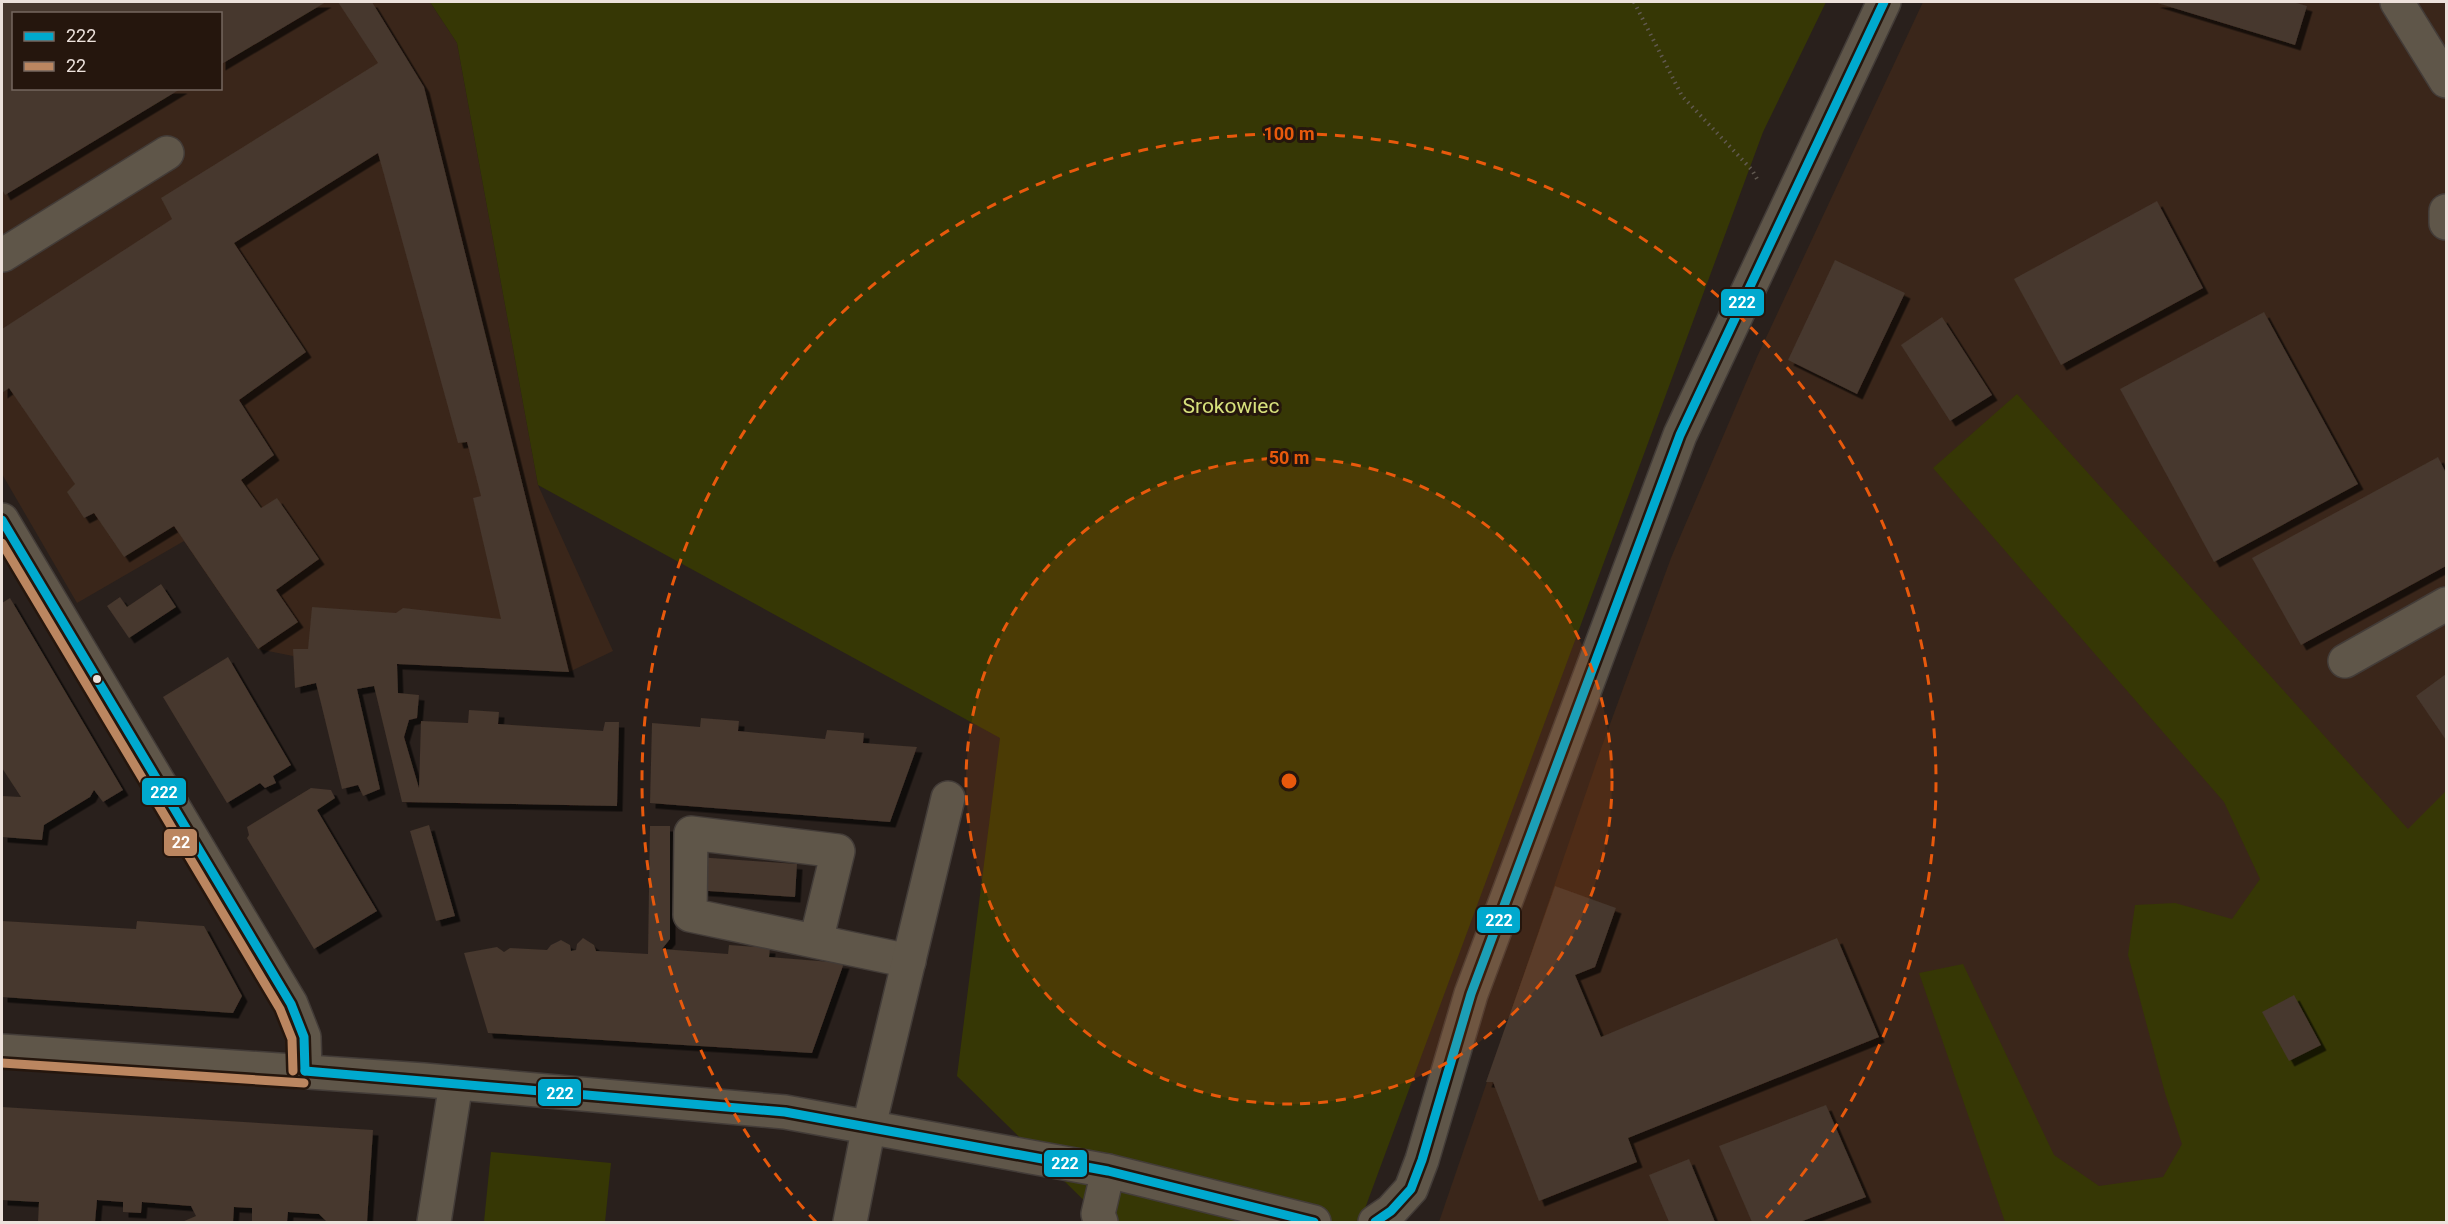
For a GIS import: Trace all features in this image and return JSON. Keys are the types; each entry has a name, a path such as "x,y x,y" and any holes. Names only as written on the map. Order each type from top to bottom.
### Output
{"street":[{"path":"1375,1222 1391,1211 1411,1189 1422,1160 1471,994 1680,435 1884,2"},
{"path":"2397,2 2446,80"},
{"path":"2,253 3,255 166,153"},
{"path":"2446,211 2446,223"},
{"path":"2,520 291,1004 304,1037 305,1071"},
{"path":"2344,661 2446,604"},
{"path":"850,1222 869,1126 948,798"},
{"path":"816,941 838,851 691,833 690,915 909,961"},
{"path":"2,1051 305,1071 784,1112 1108,1171 1314,1222"},
{"path":"434,1222 456,1083"},
{"path":"1101,1222 1098,1214 1108,1171"}],"path":[{"path":"1634,2 1682,96 1752,170 1781,219"}],"shaded area":[{"path":"2,2 430,2 457,43 538,485 613,651 569,672 293,656 258,649 184,541 77,603 2,474"},
{"path":"1923,2 2446,2 2446,862 2207,1222 1439,1222 1602,746 1671,558 1757,357"}],"green space":[{"name":"Srokowiec","path":"430,2 1826,2 1763,132 1360,1222 1106,1222 957,1076 1000,738 538,485 457,43"},
{"path":"2017,394 2408,829 2446,791 2446,1222 2005,1222 1919,973 1963,964 2054,1155 2099,1186 2163,1177 2182,1144 2165,1093 2128,955 2135,905 2175,903 2232,919 2260,879 2224,802 1933,468"},
{"path":"491,1152 611,1163 605,1222 484,1222"}],"building":[{"path":"2,2 326,2 222,64 222,12 12,12 12,90 179,90 5,195 2,189"},
{"path":"338,2 372,2 424,87 569,672 397,664 398,693 419,695 417,718 409,720 404,737 419,788 421,721 468,723 469,710 499,712 498,724 603,731 605,722 619,722 617,806 402,802 374,686 357,689 380,789 363,796 358,785 342,789 316,683 295,688 293,649 308,649 312,607 396,613 403,608 501,619 473,498 481,496 467,442 458,443 378,153 234,243 306,352 239,400 274,455 241,480 261,508 277,498 319,559 276,590 298,622 258,649 174,526 124,557 94,513 84,518 67,492 75,484 9,388 2,393 2,329 172,219 161,198 378,63"},
{"path":"2154,2 2293,2 2307,6 2295,45"},
{"path":"2157,201 2203,288 2061,365 2014,279"},
{"path":"1835,260 1905,293 1857,394 1788,360"},
{"path":"2264,312 2358,484 2214,562 2120,389"},
{"path":"1942,317 1992,395 1950,421 1901,345"},
{"path":"2438,457 2446,473 2446,566 2301,645 2252,558"},
{"path":"161,584 176,607 129,638 107,606 120,597 127,607"},
{"path":"10,598 123,790 103,802 94,790 90,797 44,825 42,840 2,837 2,796 21,797 2,768 2,603"},
{"path":"228,657 291,765 273,776 276,783 265,788 260,783 227,803 163,697"},
{"path":"2446,674 2446,740 2416,696"},
{"path":"701,718 739,721 738,731 825,739 827,730 864,733 863,743 917,747 890,822 650,803 652,723 700,727"},
{"path":"311,788 331,790 335,798 317,810 377,911 314,949 247,838 249,835 247,827"},
{"path":"429,825 455,916 436,921 410,831"},
{"path":"650,826 670,826 670,939 662,949 728,954 729,945 770,948 769,957 844,963 812,1053 488,1033 464,953 497,947 504,952 510,948 547,950 561,940 570,945 571,951 576,950 577,944 583,938 594,945 596,951 648,954"},
{"path":"697,857 797,864 795,897 694,890"},
{"path":"1555,886 1616,908 1595,967 1575,975 1601,1037 1837,938 1879,1037 1628,1138 1637,1162 1539,1201 1493,1082 1486,1082"},
{"path":"2,921 136,929 137,921 204,926 242,996 233,1013 2,997"},
{"path":"2294,995 2321,1045 2289,1061 2262,1012"},
{"path":"1826,1105 1866,1197 1800,1222 1752,1222 1719,1146"},
{"path":"2,1107 373,1130 367,1222 327,1222 319,1214 288,1212 287,1222 252,1222 252,1208 234,1207 233,1222 182,1222 196,1216 191,1206 142,1202 141,1213 123,1212 123,1202 97,1200 95,1222 38,1222 39,1202 2,1200"},
{"path":"1689,1159 1715,1222 1669,1222 1649,1175"}],"transit line":[{"name":"222","path":"1375,1222 1391,1211 1411,1189 1422,1160 1471,994 1680,435 1884,2"},
{"name":"222","path":"2,520 291,1004 304,1037 305,1071"},
{"name":"22","path":"2,543 280,1009 292,1039 293,1071"},
{"name":"22","path":"2,1063 304,1083"},
{"name":"222","path":"305,1071 785,1112 1108,1171 1314,1222"}]}
